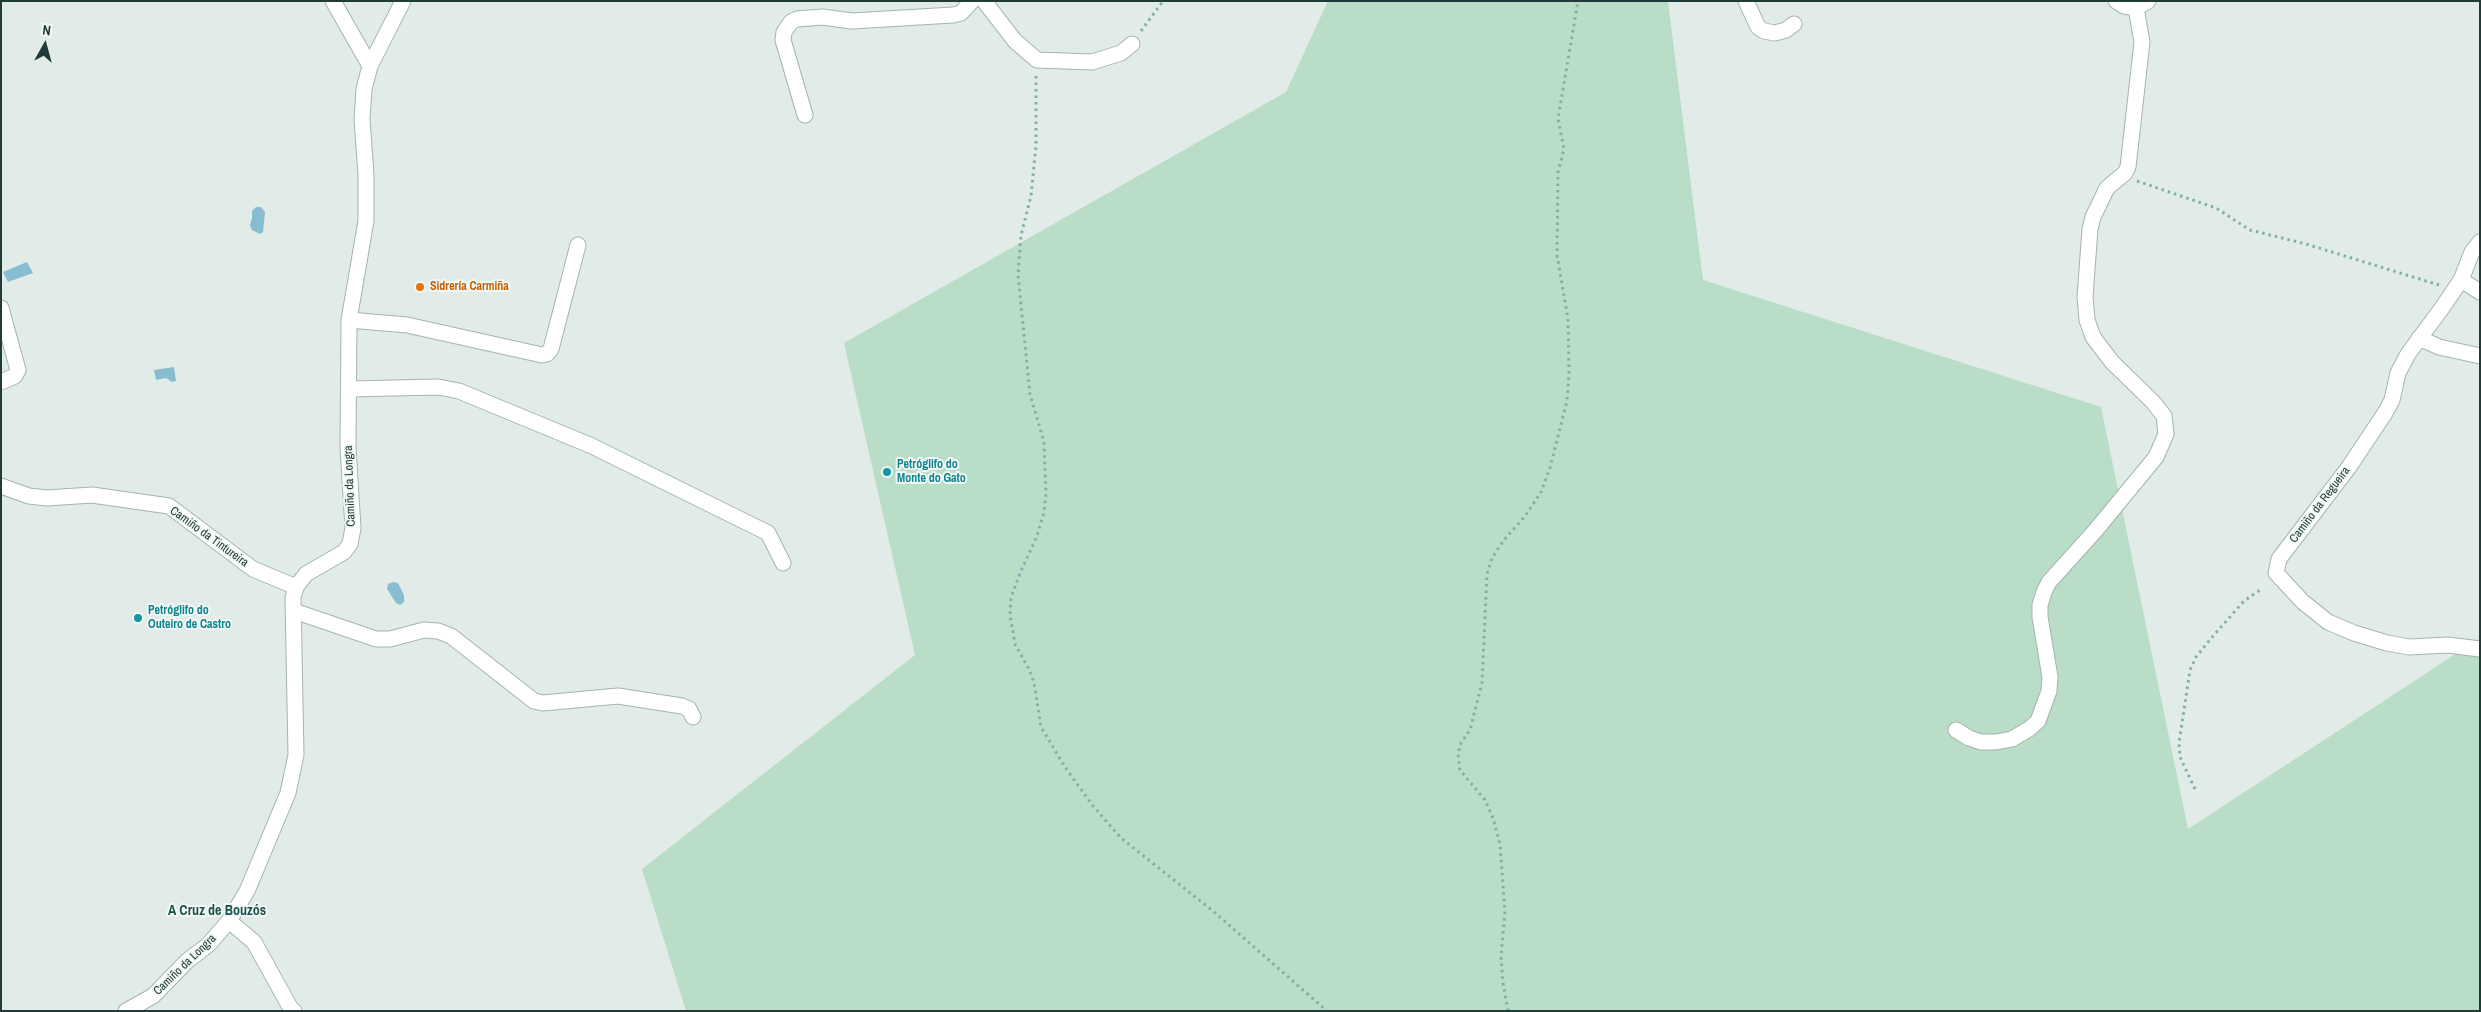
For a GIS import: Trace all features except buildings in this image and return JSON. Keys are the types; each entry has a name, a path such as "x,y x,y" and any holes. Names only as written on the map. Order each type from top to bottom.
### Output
{"street":[{"path":"333,1 370,66"},
{"name":"Camiño da Longra","path":"126,1011 153,996 187,961 208,944 229,921 246,891 288,793 296,755 294,611 296,586 306,574 344,552 350,544 353,528 348,448 350,320 366,221 366,175 362,120 364,89 370,66 402,1"},
{"path":"805,116 783,40 784,32 790,22 797,19 822,17 852,22 953,15 961,13 972,1"},
{"path":"984,1 1015,42 1037,60 1092,62 1121,53 1132,44"},
{"path":"1746,1 1758,27 1764,31 1775,33 1794,24"},
{"path":"1956,730 1969,738 1981,742 1996,742 2012,739 2038,721 2049,691 2050,676 2040,618 2040,605 2044,592 2049,582 2095,532 2156,457 2166,434 2164,416 2153,402 2101,350 2087,320 2085,297 2090,228 2107,188 2125,174 2128,168 2142,42 2142,4 2124,6 2116,1"},
{"name":"Camiño da Regueira","path":"2480,242 2472,252 2457,285 2408,354 2401,367 2392,400 2385,413 2349,467 2279,559 2276,573 2303,602 2328,622 2354,633 2387,643 2409,646 2448,645 2480,650"},
{"path":"350,320 407,324 542,355 547,354 551,349 578,245"},
{"path":"2457,285 2480,292"},
{"path":"1,308 18,370 9,381 1,382"},
{"path":"2420,338 2439,347 2480,356"},
{"path":"349,389 438,387 459,391 592,446 768,532 783,563"},
{"name":"Camiño da Tintureira","path":"1,486 29,496 47,498 92,495 169,506 254,569 296,586"},
{"path":"294,611 376,639 390,639 424,630 438,631 451,636 534,700 543,704 618,696 682,706 689,710 693,717"},
{"path":"229,921 254,942 290,1009 294,1011"}],"path":[{"path":"1132,44 1163,1"},
{"path":"1508,1011 1502,982 1501,957 1505,912 1500,844 1493,818 1485,800 1460,770 1458,754 1473,722 1482,683 1485,589 1489,566 1504,540 1541,492 1550,468 1567,401 1569,374 1568,319 1557,255 1558,172 1564,149 1558,118 1578,1"},
{"path":"1037,60 1036,145 1031,196 1021,235 1018,275 1030,394 1044,442 1046,494 1042,520 1011,598 1010,615 1016,644 1030,669 1034,683 1041,727 1048,742 1088,798 1121,838 1213,911 1327,1011"},
{"path":"2125,174 2134,180 2216,208 2250,230 2387,268 2457,285"},
{"path":"2194,789 2180,757 2179,743 2190,670 2196,657 2213,636 2244,601 2260,590"}],"green space":[{"path":"1328,1 1668,1 1703,280 2101,407 2188,829 2480,638 2480,1011 686,1011 642,869 915,655 844,343 1286,92"}],"water":[{"path":"256,207 261,207 265,212 263,232 260,234 252,230 250,225 252,211"},
{"path":"27,262 33,273 8,282 3,272"},
{"path":"174,367 176,381 172,382 166,378 156,380 154,370"},
{"path":"398,583 404,595 404,602 400,605 396,603 387,589 388,584"}],"place":[{"name":"Sidrería Carmiña","path":"420,287"},
{"name":"Petróglifo do Monte do Gato","path":"887,472"},
{"name":"Petróglifo do Outeiro de Castro","path":"138,618"}],"district":[{"name":"A Cruz de Bouzós","path":"217,911"}]}
